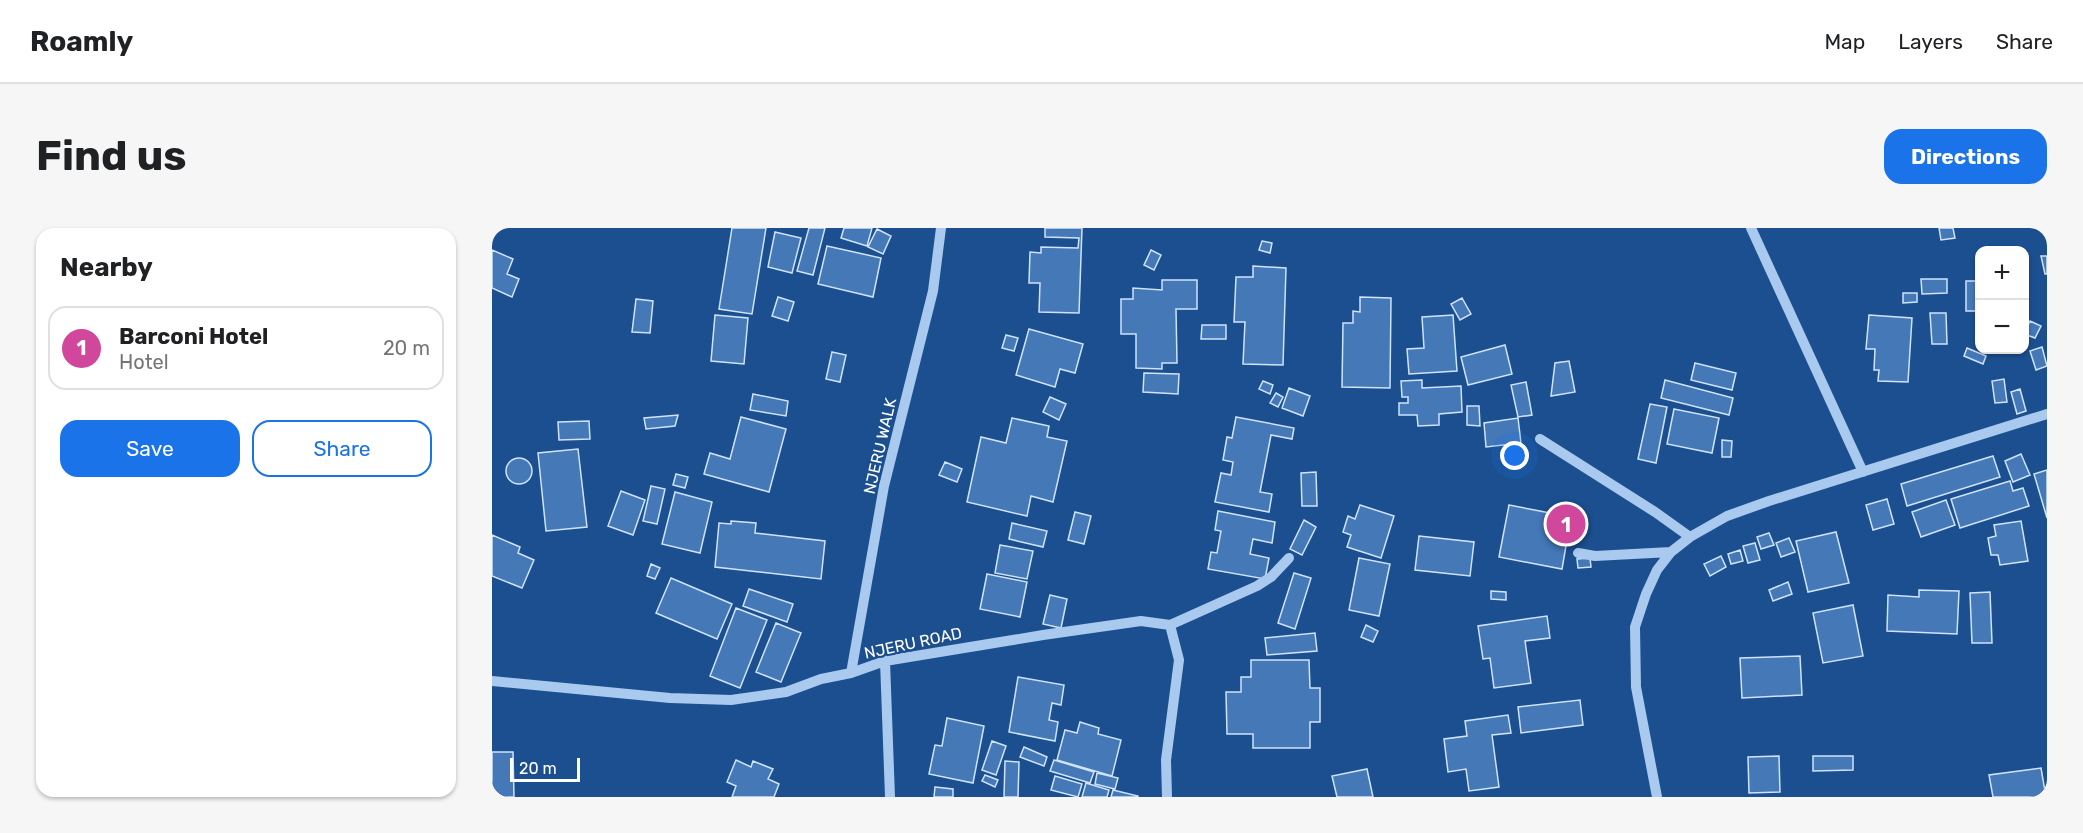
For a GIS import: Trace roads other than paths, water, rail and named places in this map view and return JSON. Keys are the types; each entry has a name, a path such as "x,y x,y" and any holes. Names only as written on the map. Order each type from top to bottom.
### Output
{"street":[{"name":"NJERU WALK","path":"851,673 884,486 933,291 941,228"},
{"path":"1751,228 1863,472"},
{"path":"1657,797 1636,687 1635,627 1657,570 1671,552 1690,537 1726,516 2047,414"},
{"path":"1540,439 1690,537"},
{"path":"1578,553 1595,556 1671,552"},
{"path":"1167,797 1166,760 1179,660 1170,626 1257,586 1271,577 1289,558"},
{"name":"NJERU ROAD","path":"492,681 670,698 731,700 786,692 821,679 851,673 885,661 1141,621 1170,626"},
{"path":"885,661 890,797"}],"place":[{"name":"Barconi Hotel","path":"1566,524"}]}
